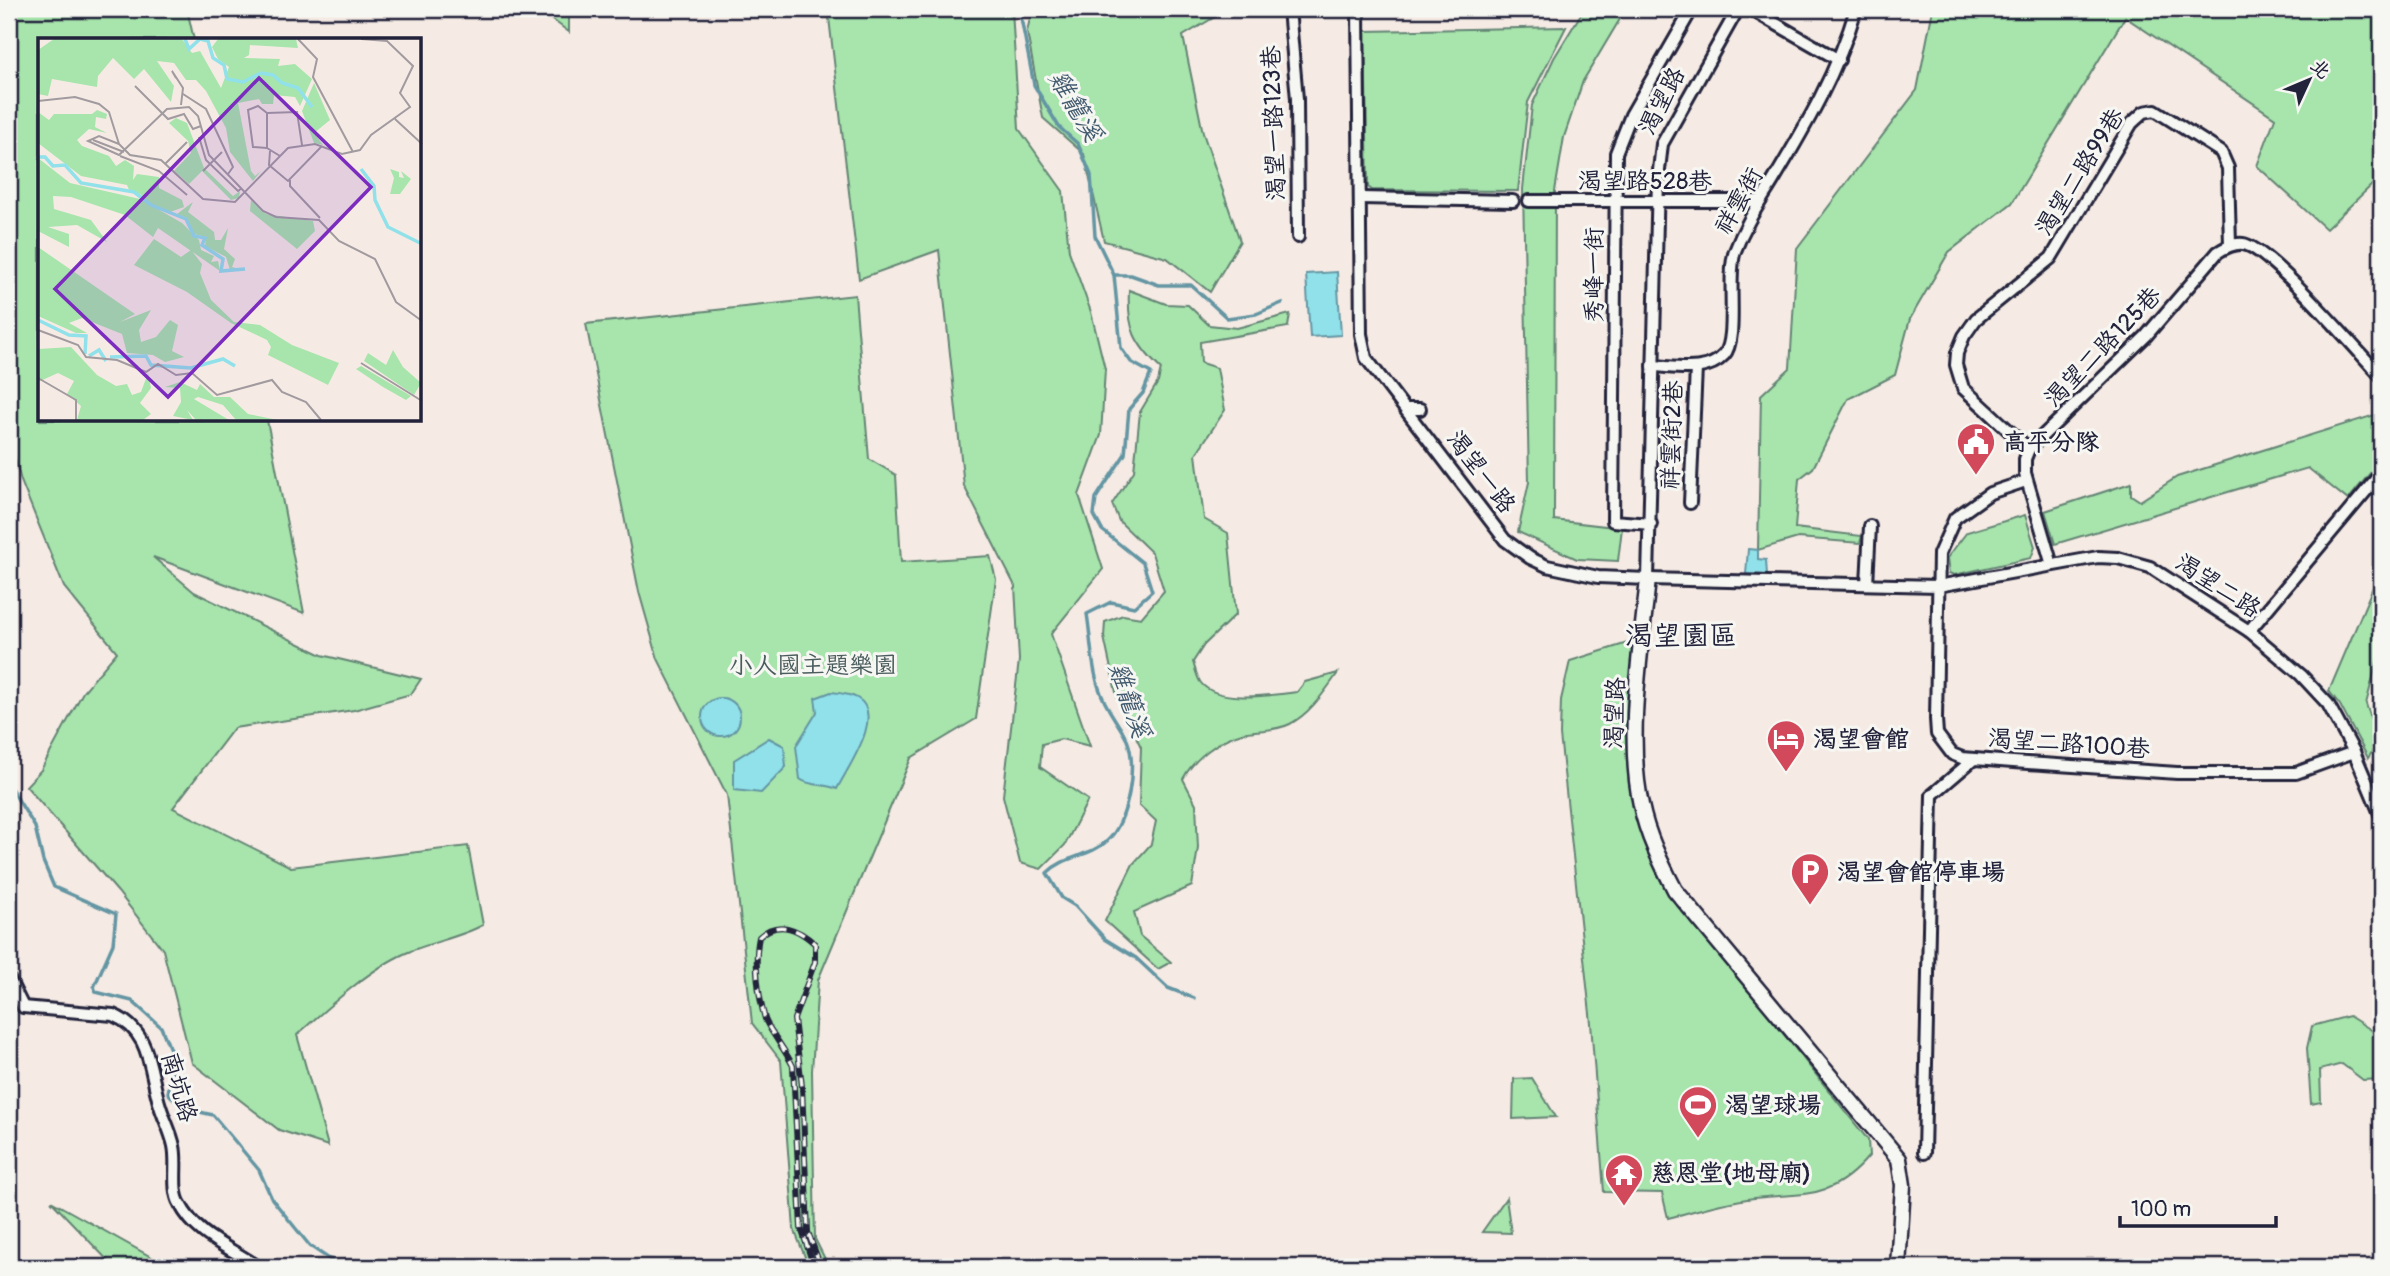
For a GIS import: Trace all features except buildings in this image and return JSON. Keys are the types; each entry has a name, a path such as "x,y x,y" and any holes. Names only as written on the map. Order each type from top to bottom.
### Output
{"street":[{"name":"渴望一路123巷","path":"1289,9 1297,99 1298,237"},
{"name":"渴望一路","path":"1358,9 1360,198 1369,346 1366,358 1452,464 1506,540 1530,558 1547,566 1598,577 1938,586"},
{"name":"秀峰一街","path":"1651,524 1613,521 1616,153 1631,115 1692,9"},
{"name":"渴望路","path":"1738,9 1662,144 1657,201 1651,524 1636,737 1636,775 1641,806 1656,853 1675,890 1899,1159 1903,1185 1898,1267"},
{"path":"1750,9 1839,60"},
{"name":"祥雲街","path":"1653,366 1709,366 1726,354 1730,341 1732,258 1745,223 1821,99 1839,60 1856,9"},
{"name":"渴望二路99巷","path":"2029,449 1963,388 1956,365 1957,353 1964,336 1976,319 2051,258 2132,122 2144,112 2155,110 2221,152 2228,167 2230,245"},
{"path":"1360,198 1513,201"},
{"name":"渴望路528巷","path":"1529,201 1760,201"},
{"path":"2230,245 2244,243 2268,256 2381,376"},
{"name":"渴望二路125巷","path":"2029,449 2146,336 2218,252 2230,245"},
{"name":"祥雲街2巷","path":"1690,503 1696,368"},
{"path":"1406,409 1420,409"},
{"path":"2029,449 2025,459 2026,481 2052,565"},
{"path":"2249,631 2381,473"},
{"name":"渴望二路100巷","path":"2026,481 1990,493 1955,518 1938,554 1937,734 1952,754 1974,759 2177,773 2296,773 2354,752"},
{"path":"1867,584 1870,526"},
{"name":"渴望二路","path":"1938,586 2098,557 2118,558 2150,567 2249,631 2301,676 2328,704 2354,752 2381,816"},
{"path":"1924,1153 1932,795 1974,759"},
{"name":"南坑路","path":"9,979 23,1007 114,1015 125,1020 136,1031 146,1046 159,1104 174,1147 178,1202 203,1233 258,1267"}],"green space":[{"path":"9,9 187,9 194,38 38,38 38,422 267,422 304,613 153,557 194,592 322,655 421,679 411,694 354,710 234,728 173,808 291,867 468,846 483,925 392,960 349,990 297,1035 328,1146 279,1130 192,1063 163,950 118,892 26,786 41,770 83,692 117,652 64,587 21,481 9,435"},
{"path":"545,9 569,9 569,32 546,15"},
{"path":"828,9 1012,9 1019,129 1063,191 1069,251 1091,312 1105,369 1101,435 1079,495 1103,569 1051,634 1090,746 1061,739 1042,744 1040,767 1088,800 1065,845 1041,869 1020,863 1003,796 1019,660 1015,586 964,486 939,250 859,279"},
{"path":"1032,9 1228,9 1183,36 1203,133 1240,241 1210,292 1167,258 1104,241 1084,154 1043,118 1027,32"},
{"path":"1584,9 1626,9 1583,81 1564,137 1555,191 1554,520 1622,528 1618,561 1577,559 1518,532 1529,482 1523,189 1532,105 1554,58"},
{"path":"1933,9 2381,9 2381,191 2374,183 2326,229 2257,166 2275,118 2125,17 2012,203 1949,252 1910,319 1895,375 1848,399 1813,468 1799,479 1795,528 1862,536 1860,543 1798,538 1758,550 1761,395 1790,368 1797,248 1917,90"},
{"path":"1566,27 1528,102 1518,191 1372,190 1368,187 1365,31"},
{"path":"1129,290 1166,304 1188,305 1209,325 1237,328 1290,314 1288,327 1200,342 1201,363 1217,368 1225,410 1196,454 1204,519 1228,533 1236,614 1204,645 1193,662 1201,683 1209,690 1233,696 1297,692 1305,682 1338,673 1317,702 1298,719 1278,728 1242,733 1225,740 1200,757 1183,779 1196,804 1198,848 1192,886 1134,912 1140,936 1171,962 1158,969 1105,921 1133,864 1151,844 1156,821 1139,805 1141,747 1117,697 1104,637 1105,622 1123,615 1141,618 1164,591 1152,553 1119,521 1112,504 1134,471 1140,412 1158,382 1161,369 1144,351 1134,334 1129,315"},
{"name":"小人國主題樂園","path":"855,295 869,459 896,475 901,562 990,556 996,579 976,719 911,758 818,980 812,1071 815,1239 829,1267 809,1267 794,1229 781,1061 752,1023 727,795 658,659 639,592 586,324"},
{"path":"2381,413 2381,460 2348,500 2308,468 2055,544 2045,511 2131,483 2131,495 2140,501 2177,477"},
{"path":"2025,515 2035,547 2031,558 1954,575 1949,573 1947,558 1967,532"},
{"path":"2381,568 2381,646 2366,704 2379,742 2368,758 2340,705 2329,691"},
{"path":"1634,641 1628,732 1630,763 1640,824 1649,853 1662,881 1868,1140 1869,1156 1840,1182 1827,1189 1799,1195 1737,1201 1668,1218 1662,1193 1604,1192 1591,1023 1560,735 1561,700 1570,661"},
{"path":"2349,1016 2381,1036 2381,1079 2363,1080 2342,1064 2320,1070 2321,1102 2311,1104 2307,1048 2312,1026"},
{"path":"1532,1078 1556,1117 1513,1119 1514,1079"},
{"path":"1506,1198 1511,1233 1482,1232"},
{"path":"51,1201 160,1262 161,1267 114,1267"}],"water":[{"path":"1337,272 1341,335 1310,337 1306,274"},
{"path":"1748,549 1758,550 1758,559 1766,560 1767,575 1746,574"},
{"path":"831,692 857,698 865,706 868,716 862,741 837,789 800,779 796,746 817,712 815,698"},
{"path":"721,698 734,704 740,717 734,730 721,736 708,730 702,717 708,704"},
{"path":"769,738 784,746 786,767 761,793 734,790 734,760"}],"waterway":[{"name":"雞籠溪","path":"1024,9 1021,18 1034,85 1059,127 1078,144 1091,175 1095,236 1114,275 1121,348 1131,362 1151,373 1143,393 1129,409 1125,454 1096,498 1094,515 1102,530 1143,563 1152,591 1134,607 1111,602 1087,614 1096,679 1130,751 1129,793 1121,821 1107,841 1047,873 1062,898 1075,906 1105,939 1136,958 1168,988 1194,998"},
{"path":"1114,275 1131,275 1159,285 1191,285 1227,318 1256,314 1282,303"},
{"path":"9,785 35,827 43,861 54,887 116,914 113,944 94,987 96,992 132,1001 161,1027 174,1059 168,1093 182,1108 213,1115 259,1170 272,1199 310,1246 341,1267"}],"railway":[{"path":"814,1267 801,1228 793,1066 765,1019 760,999 757,957 759,937 781,927 795,930 815,944 815,962 794,1019 802,1086 808,1232 821,1267"}],"place":[{"name":"高平分隊","path":"1976,476"},
{"name":"渴望會館","path":"1786,773"},
{"name":"渴望會館停車場","path":"1810,906"},
{"name":"渴望球場","path":"1698,1139"},
{"name":"慈恩堂(地母廟)","path":"1624,1207"}],"district":[{"name":"渴望園區","path":"1681,636"}]}
